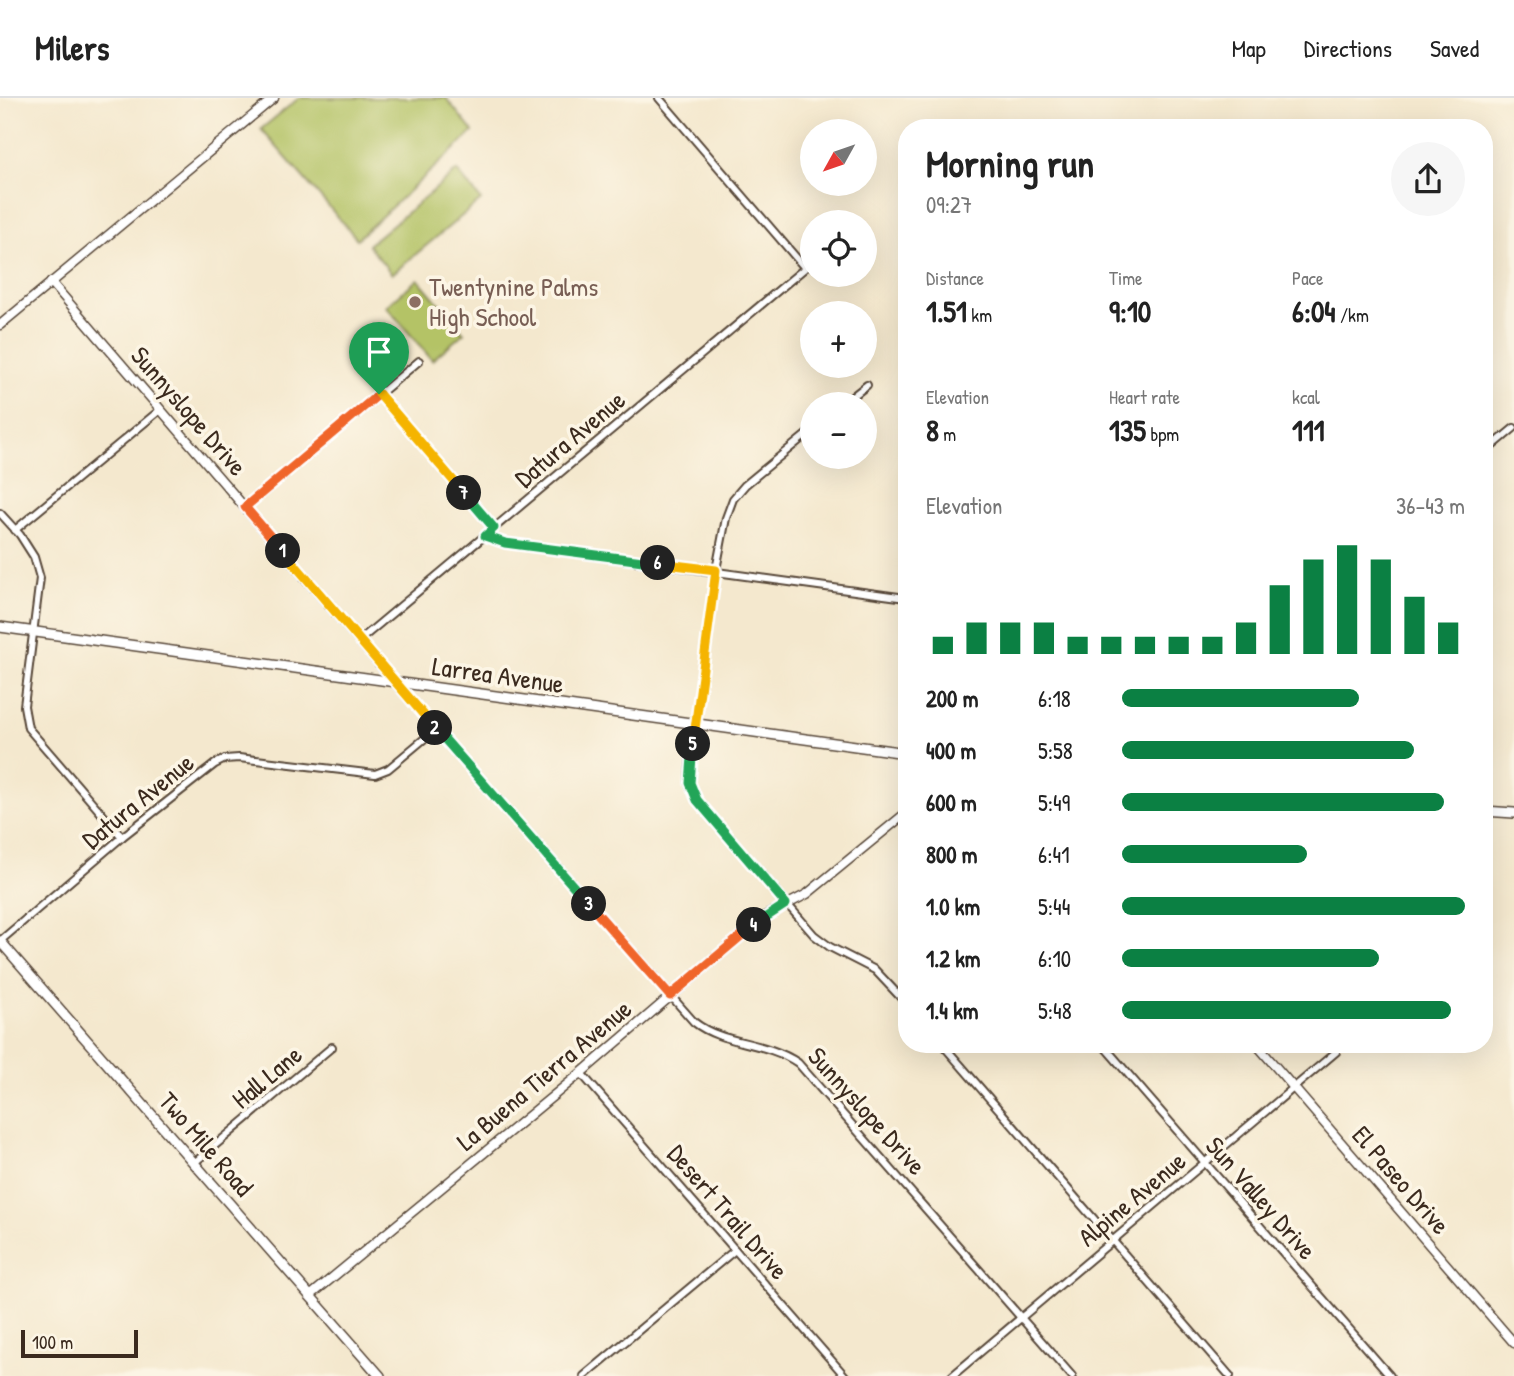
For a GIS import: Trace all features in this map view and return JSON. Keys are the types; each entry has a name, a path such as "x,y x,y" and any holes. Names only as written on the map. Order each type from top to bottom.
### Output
{"main road":[{"name":"Larrea Avenue","path":"0,627 898,752"},
{"path":"1493,812 1514,813"},
{"name":"Two Mile Road","path":"0,941 380,1376"}],"street":[{"path":"0,325 274,98"},
{"name":"Datura Avenue","path":"360,640 804,268 659,98"},
{"name":"Sunnyslope Drive","path":"51,282 394,681 670,996 701,1027 724,1037 776,1050 798,1063 1073,1376"},
{"path":"245,507 419,361"},
{"path":"858,392 867,385"},
{"path":"379,394 494,528"},
{"path":"15,530 160,410"},
{"path":"1493,446 1514,428"},
{"path":"800,440 745,485 733,499 722,534 716,570 695,724 690,783 697,800 814,935 830,947 874,970 898,995"},
{"path":"0,513 29,548 38,567 40,589 23,706 28,727 122,837"},
{"path":"485,536 505,543 898,597"},
{"name":"Datura Avenue","path":"0,941 122,837 204,771 225,759 239,758 375,774 388,769 436,729"},
{"name":"La Buena Tierra Avenue","path":"310,1296 581,1073 763,917 807,894 898,822"},
{"name":"Hall Lane","path":"194,1163 332,1047"},
{"path":"950,1053 1230,1376"},
{"name":"Sun Valley Drive","path":"1109,1053 1390,1376"},
{"name":"El Paseo Drive","path":"1264,1053 1514,1343"},
{"name":"Alpine Avenue","path":"952,1376 1335,1053"},
{"name":"Desert Trail Drive","path":"581,1073 845,1376"},
{"path":"584,1376 736,1250"}],"green space":[{"path":"299,98 446,98 473,132 357,239 261,129"},
{"path":"457,171 481,200 392,274 368,245"},
{"path":"418,279 464,333 432,360 386,306"}],"place":[{"name":"Twentynine Palms High School","path":"415,302"}],"route":[{"path":"379,394 494,528 485,536 505,543 716,570 690,765 690,783 697,800 786,904 763,917 670,996 245,507 379,394"}]}
